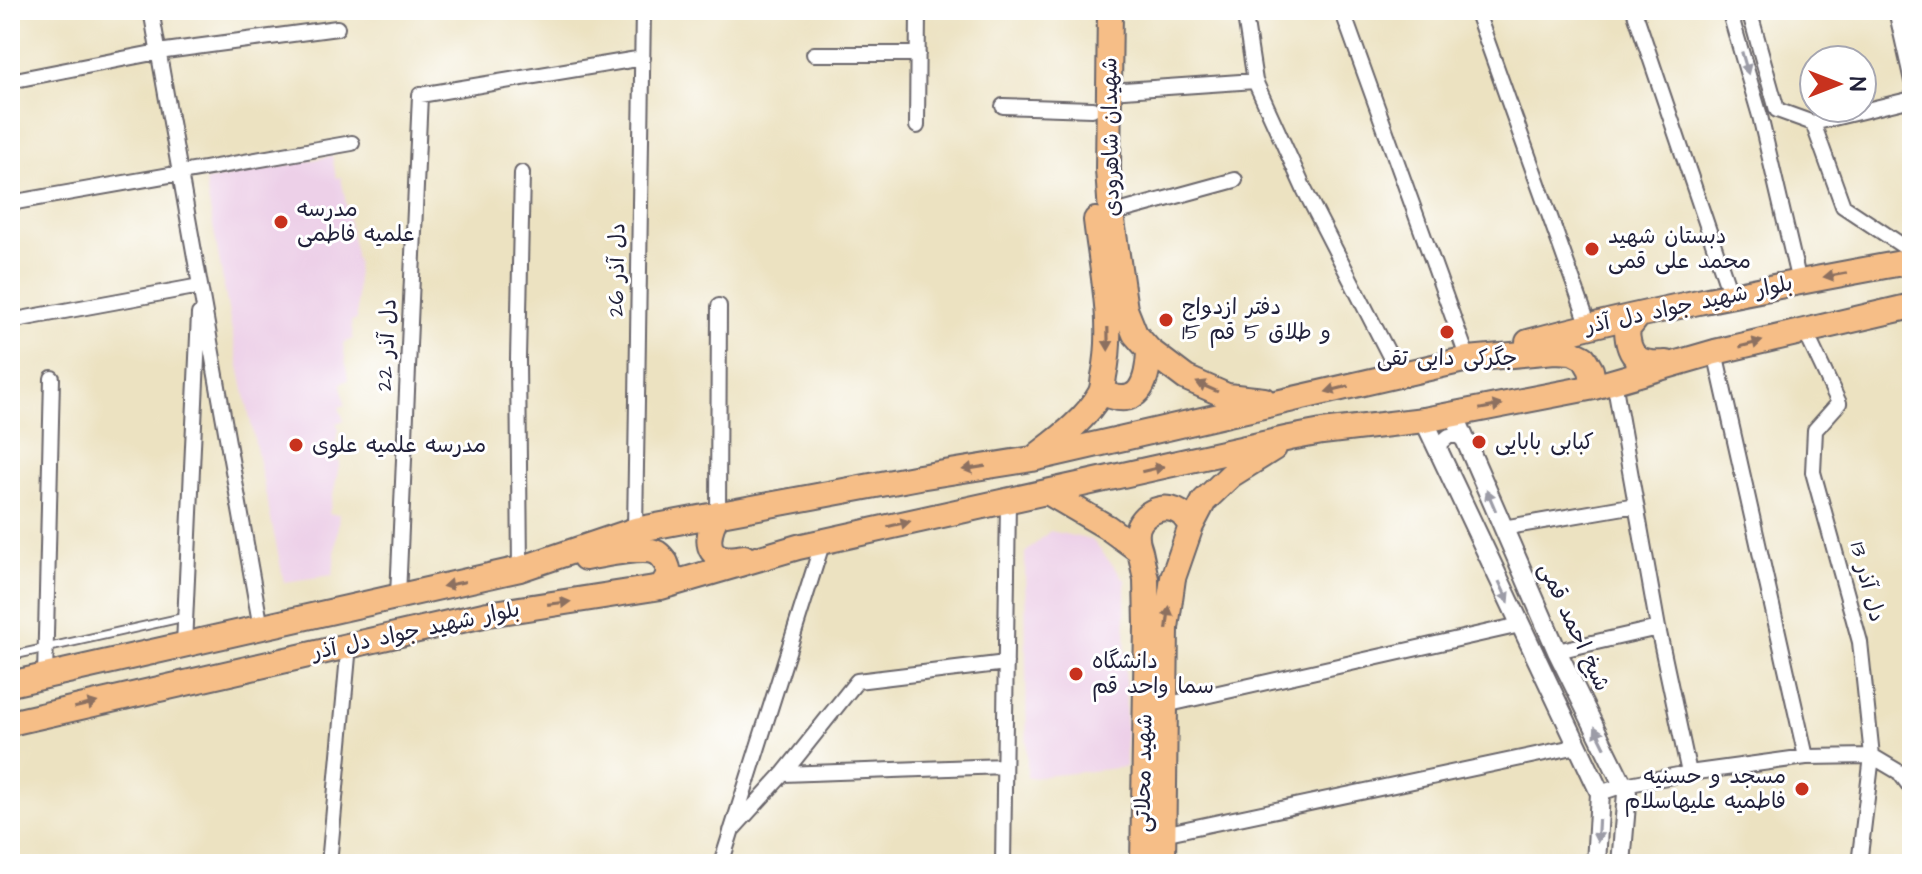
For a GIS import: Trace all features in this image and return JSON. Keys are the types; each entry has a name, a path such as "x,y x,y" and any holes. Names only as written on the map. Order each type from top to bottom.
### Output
{"main road":[{"name":"شهیدان شاهرودی","path":"1094,10 1111,214 1125,309 1135,334 1149,350 1186,378 1227,396 1282,403"},
{"name":"شهیدان شاهرودی","path":"1032,459 1084,416 1101,392 1108,357 1107,314 1092,168 1110,10"},
{"name":"بلوار شهید جواد دل آذر","path":"10,684 529,567 635,530 1032,459 1468,359 1589,326 1912,261"},
{"path":"1468,359 1572,352 1584,358 1604,384 1715,352 1912,306"},
{"path":"1639,315 1627,330 1628,348 1637,359 1649,363 1683,361"},
{"path":"1101,392 1115,399 1131,397 1143,387 1148,372 1149,350"},
{"name":"بلوار شهید جواد دل آذر","path":"10,723 488,614 661,587 823,541 1290,438 1424,420 1604,384"},
{"name":"شهید محلاتی","path":"1163,864 1166,628 1173,578 1191,526 1204,501 1231,475 1290,438"},
{"path":"1049,493 1107,527 1140,551"},
{"name":"شهید محلاتی","path":"1143,864 1146,579 1136,536 1140,521 1152,511 1167,508 1181,514 1191,526"},
{"path":"718,514 710,529 709,542 714,553 724,558 798,547"},
{"path":"529,567 642,550 656,552 668,569 668,579 661,587"}],"street":[{"path":"151,10 261,628"},
{"name":"دل آذر 26","path":"635,530 643,10"},
{"path":"917,126 918,10"},
{"path":"1244,10 1255,81 1304,189 1399,374"},
{"path":"1342,10 1468,359"},
{"path":"1476,10 1589,326"},
{"path":"1634,10 1731,296"},
{"path":"1729,10 1760,116 1799,282"},
{"path":"1749,10 1777,110 1798,118"},
{"path":"1896,10 1912,81"},
{"path":"10,81 158,52 337,28"},
{"path":"814,54 918,54"},
{"name":"دل آذر 22","path":"398,596 420,95 643,58"},
{"path":"1003,106 1100,100 1255,81"},
{"path":"1878,107 1912,99"},
{"path":"1813,124 1843,206 1912,252"},
{"path":"10,203 352,143"},
{"path":"522,173 518,359 529,567"},
{"path":"1111,214 1235,180"},
{"path":"10,321 200,286"},
{"path":"184,645 200,286"},
{"path":"718,514 719,306"},
{"name":"دل آذر 13","path":"1805,331 1839,403 1815,430 1813,472 1860,642 1872,756 1859,864"},
{"path":"1715,352 1806,757"},
{"path":"45,677 52,378"},
{"path":"1604,384 1636,505 1689,773"},
{"name":"شیخ احمد قمی","path":"1454,414 1557,651 1627,793 1621,864"},
{"path":"1424,420 1600,793 1596,864"},
{"path":"1440,454 1441,443 1449,436 1458,436 1465,441"},
{"path":"1003,864 1008,501"},
{"path":"1503,528 1636,505"},
{"path":"721,864 823,541"},
{"path":"1165,705 1520,625"},
{"path":"1557,651 1658,628"},
{"path":"329,864 349,645"},
{"path":"731,831 783,774 857,681 1006,663"},
{"path":"1163,834 1578,746"},
{"path":"1600,793 1624,785 1689,773 1806,757 1872,756 1899,772 1912,789"},
{"path":"783,774 1004,766"}],"lane":[{"path":"10,656 185,617"}],"shaded area":[{"path":"332,156 336,178 341,177 357,263 357,320 351,321 353,339 343,343 348,380 341,383 345,405 339,407 344,421 336,423 339,429 332,461 340,461 329,514 339,514 333,575 284,582 234,342 205,181"},
{"name":"دانشگاه سما واحد قم","path":"1050,531 1092,540 1125,580 1126,767 1027,778 1025,553"}],"place":[{"name":"مدرسه علمیه فاطمی","path":"281,222"},
{"name":"دبستان شهید محمد علی قمی","path":"1592,249"},
{"name":"دفتر ازدواج 15 و طلاق 5 قم","path":"1166,320"},
{"name":"جگرکی دایی تقی","path":"1447,332"},
{"name":"کبابی بابایی","path":"1479,442"},
{"name":"مدرسه علمیه علوی","path":"296,445"},
{"name":"دانشگاه سما واحد قم","path":"1076,674"},
{"name":"مسجد و حسنیه فاطمیه علیهاسلام","path":"1802,789"}]}
